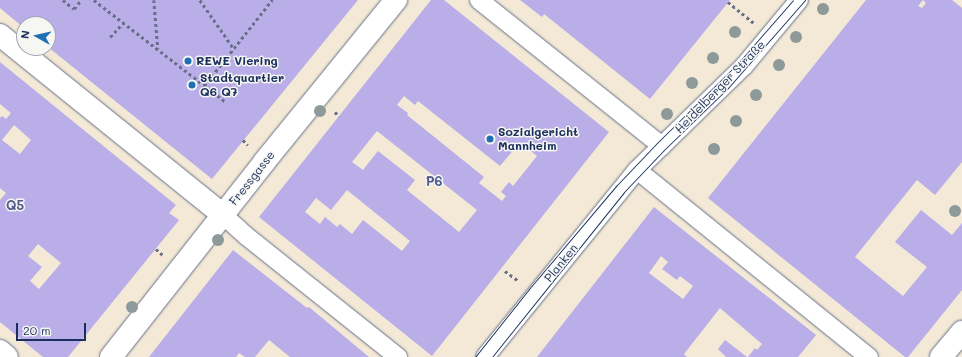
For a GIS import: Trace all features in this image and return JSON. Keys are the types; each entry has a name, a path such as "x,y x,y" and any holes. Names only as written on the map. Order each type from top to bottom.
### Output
{"street":[{"name":"Fressgasse","path":"111,357 265,161 396,0"},
{"path":"479,0 662,146"},
{"name":"Heidelberger Straße","path":"637,170 730,81 770,36 799,0"},
{"path":"0,35 398,357"},
{"path":"637,170 864,355"},
{"name":"Planken","path":"486,357 637,170"},
{"path":"941,357 962,332"},
{"path":"0,351 7,357"}],"path":[{"path":"63,0 74,9 81,0"},
{"path":"94,0 226,102"},
{"path":"154,0 158,50"},
{"path":"200,0 234,49"},
{"path":"204,86 272,0"},
{"path":"728,2 770,36"},
{"path":"110,37 123,23"}],"building":[{"name":"Stadtquartier Q6 Q7","path":"0,0 358,0 212,179 56,53 56,16 16,16 16,21 0,8"},
{"path":"431,0 444,0 609,132 432,356 259,217","holes":["404,96 415,105 418,101 500,166 520,142 537,156 513,186 509,182 501,192 506,196 502,201 479,183 484,177 407,115 408,113 397,105","377,131 477,210 459,232 407,190 415,180 378,151 363,170 352,162","347,190 410,241 402,251 363,220 352,234 340,224 337,227 325,217 320,224 305,212 316,198 331,210"]},
{"path":"520,0 730,0 650,99 544,14 542,17"},
{"path":"866,0 923,0 952,0 962,8 962,162 935,195 917,180 855,257 903,296 927,267 895,242 921,210 952,235 962,223 962,290 908,357 905,357 708,198","holes":["923,0 926,3 922,8 918,6"]},
{"path":"0,62 176,205 169,213 179,220 68,357 43,357 0,322 0,200 6,193 0,188 0,118 2,116 6,119 11,113 0,104","holes":["14,125 31,140 20,154 2,140","38,244 61,263 39,289 30,281 42,267 28,256"]},
{"path":"654,207 816,335 798,357 748,357 755,348 757,350 762,344 720,308 684,354 687,357 537,357","holes":["661,256 668,262 662,269 677,280 680,276 693,286 683,299 649,273"]},
{"path":"233,250 307,308 309,307 369,357 290,357 269,340 255,357 245,357 239,353 236,357 149,357"},
{"path":"725,340 747,357 726,357 718,349"}],"tram line":[{"path":"475,357 529,289 617,185 739,62 793,0"},
{"path":"492,357 624,192 665,149 728,88 805,0"}],"place":[{"name":"REWE Viering","path":"188,61"},
{"name":"Stadtquartier Q6 Q7","path":"192,85"},
{"name":"Sozialgericht Mannheim","path":"490,139"}],"district":[{"name":"P6","path":"434,181"},
{"name":"Q5","path":"15,205"}]}
